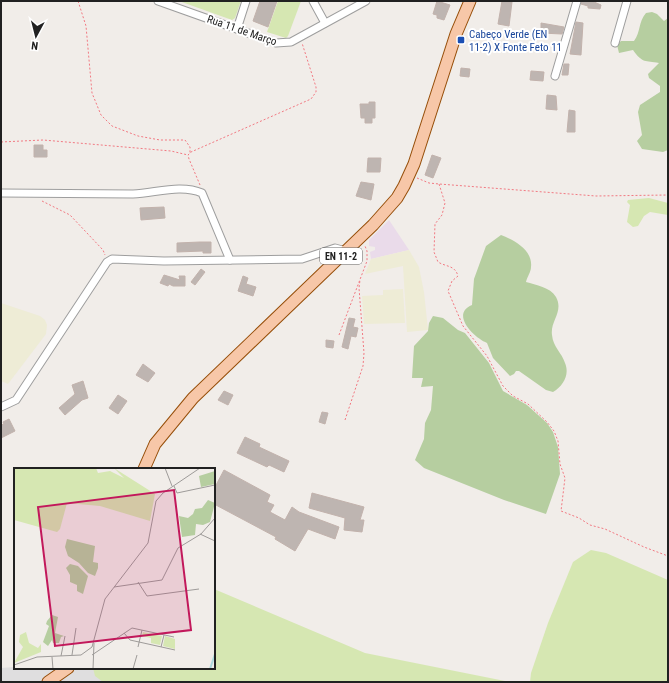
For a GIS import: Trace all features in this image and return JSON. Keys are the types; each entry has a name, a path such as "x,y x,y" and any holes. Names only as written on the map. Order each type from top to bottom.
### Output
{"main road":[{"name":"EN 11-2","path":"144,468 156,444 193,398 358,240 397,198 410,174 456,34 470,1"},
{"path":"48,682 67,669"}],"street":[{"name":"Rua 11 de Março","path":"158,1 276,43 291,42 366,1"},
{"path":"237,29 246,1"},
{"path":"314,1 325,23"},
{"path":"555,76 577,1"},
{"path":"615,43 627,1"},
{"path":"1,193 132,194 183,188 202,193 230,260"},
{"path":"1,407 16,400 107,262 112,259 119,258 164,261 302,259 336,248 346,251"}],"path":[{"path":"78,1 86,26 92,93 101,115 112,126 129,133 154,139 185,140 190,147 189,154 202,193"},
{"path":"1,142 43,140 171,151 189,154 313,97 316,92 316,87 300,37"},
{"path":"410,174 429,183 439,184 596,196 668,195"},
{"path":"439,184 445,203 442,215 435,224 434,252 438,262 453,267 457,272 458,276 448,291 450,298 463,326 483,350 505,389 528,404 548,422 554,431 558,441 560,464 566,478 561,511 579,518 590,525 605,529 644,548 668,556"},
{"path":"39,199 70,215 103,250 107,262"},
{"path":"339,335 367,261 366,247 358,240"},
{"path":"345,420 362,366 364,353 359,288 360,280"}],"shaded area":[{"path":"389,220 409,250 371,259 370,252 375,250 375,247 369,246 369,240"},
{"path":"409,250 419,267 424,292 428,330 407,332 403,266 365,274 371,259"},
{"path":"403,289 405,323 364,324 362,296 383,295 383,290"},
{"path":"1,303 40,316 45,320 47,325 46,334 8,384 1,381"},
{"path":"1,668 106,669 112,682 1,682"}],"green space":[{"path":"179,1 241,1 235,18 232,20"},
{"path":"278,1 301,1 286,38 267,32"},
{"path":"652,12 657,14 664,21 668,18 668,150 663,152 642,149 637,141 642,135 638,112 640,105 660,92 660,86 649,78 648,74 659,63 639,58 633,50 619,53 617,45 621,41 634,41 638,34 643,16 646,13"},
{"path":"649,198 668,203 668,215 650,212 644,216 638,226 633,227 627,222 630,205 627,202 628,200"},
{"path":"501,235 522,246 529,256 531,261 531,269 526,282 550,291 556,297 558,302 558,312 553,325 552,335 554,343 564,359 567,372 563,383 553,392 546,390 519,371 516,371 510,376 493,358 487,343 476,336 466,326 464,320 463,314 466,309 472,305 474,279 486,246"},
{"path":"433,316 443,318 458,330 465,333 489,363 503,391 527,405 547,423 553,432 558,447 560,474 546,514 504,500 424,468 415,460 424,439 425,423 431,410 433,386 421,387 423,378 412,378 414,346 428,331 429,323"},
{"path":"591,550 606,553 668,580 668,682 530,682 531,673 548,623 573,562"},
{"path":"215,589 365,653 510,682 103,682 95,676 93,669 215,669"}],"building":[{"path":"260,1 277,1 268,27 253,21"},
{"path":"437,1 450,5 444,20 437,18 437,15 433,14"},
{"path":"502,1 512,2 509,26 498,24"},
{"path":"582,1 592,1 601,5 600,9 588,8 588,6 581,4"},
{"path":"576,22 583,23 581,55 570,54"},
{"path":"541,23 564,27 562,34 541,33"},
{"path":"564,64 569,64 568,75 562,75"},
{"path":"461,68 470,69 469,77 460,76"},
{"path":"531,71 544,72 543,81 530,80"},
{"path":"547,95 556,96 557,110 546,109"},
{"path":"369,102 375,102 375,118 372,118 372,123 365,123 365,118 361,118 360,104 369,104"},
{"path":"569,110 575,111 575,132 567,132"},
{"path":"34,145 43,145 43,150 47,150 47,157 34,157"},
{"path":"432,155 441,158 433,178 425,175"},
{"path":"368,158 381,158 380,172 367,172"},
{"path":"361,182 374,184 371,200 356,196"},
{"path":"164,207 165,218 141,220 140,208"},
{"path":"211,242 211,253 203,253 203,251 177,252 177,243"},
{"path":"201,269 205,272 195,285 191,282"},
{"path":"164,275 180,280 179,276 185,276 185,286 173,286 169,284 168,286 160,283"},
{"path":"243,276 248,278 246,284 256,287 253,296 238,291"},
{"path":"349,318 355,319 353,327 358,328 356,337 351,336 348,349 342,347"},
{"path":"326,340 334,341 333,348 326,347"},
{"path":"143,364 155,373 148,382 136,375"},
{"path":"83,381 88,398 82,400 65,415 59,408 75,394 72,385"},
{"path":"224,391 233,395 228,405 218,400"},
{"path":"118,395 127,401 118,414 109,408"},
{"path":"322,412 328,413 325,424 319,422"},
{"path":"9,419 15,431 1,438 1,425"},
{"path":"245,437 260,444 259,447 289,461 284,472 269,465 267,467 237,453"},
{"path":"224,470 270,495 267,502 274,505 270,512 285,520 292,507 299,512 339,527 335,539 308,529 295,551 275,539 276,537 215,505 215,487"},
{"path":"312,493 364,507 360,520 364,520 362,532 344,530 345,518 309,508"}],"place":[{"name":"Cabeço Verde (EN 11-2) X Fonte Feto 11","path":"461,40"}]}
